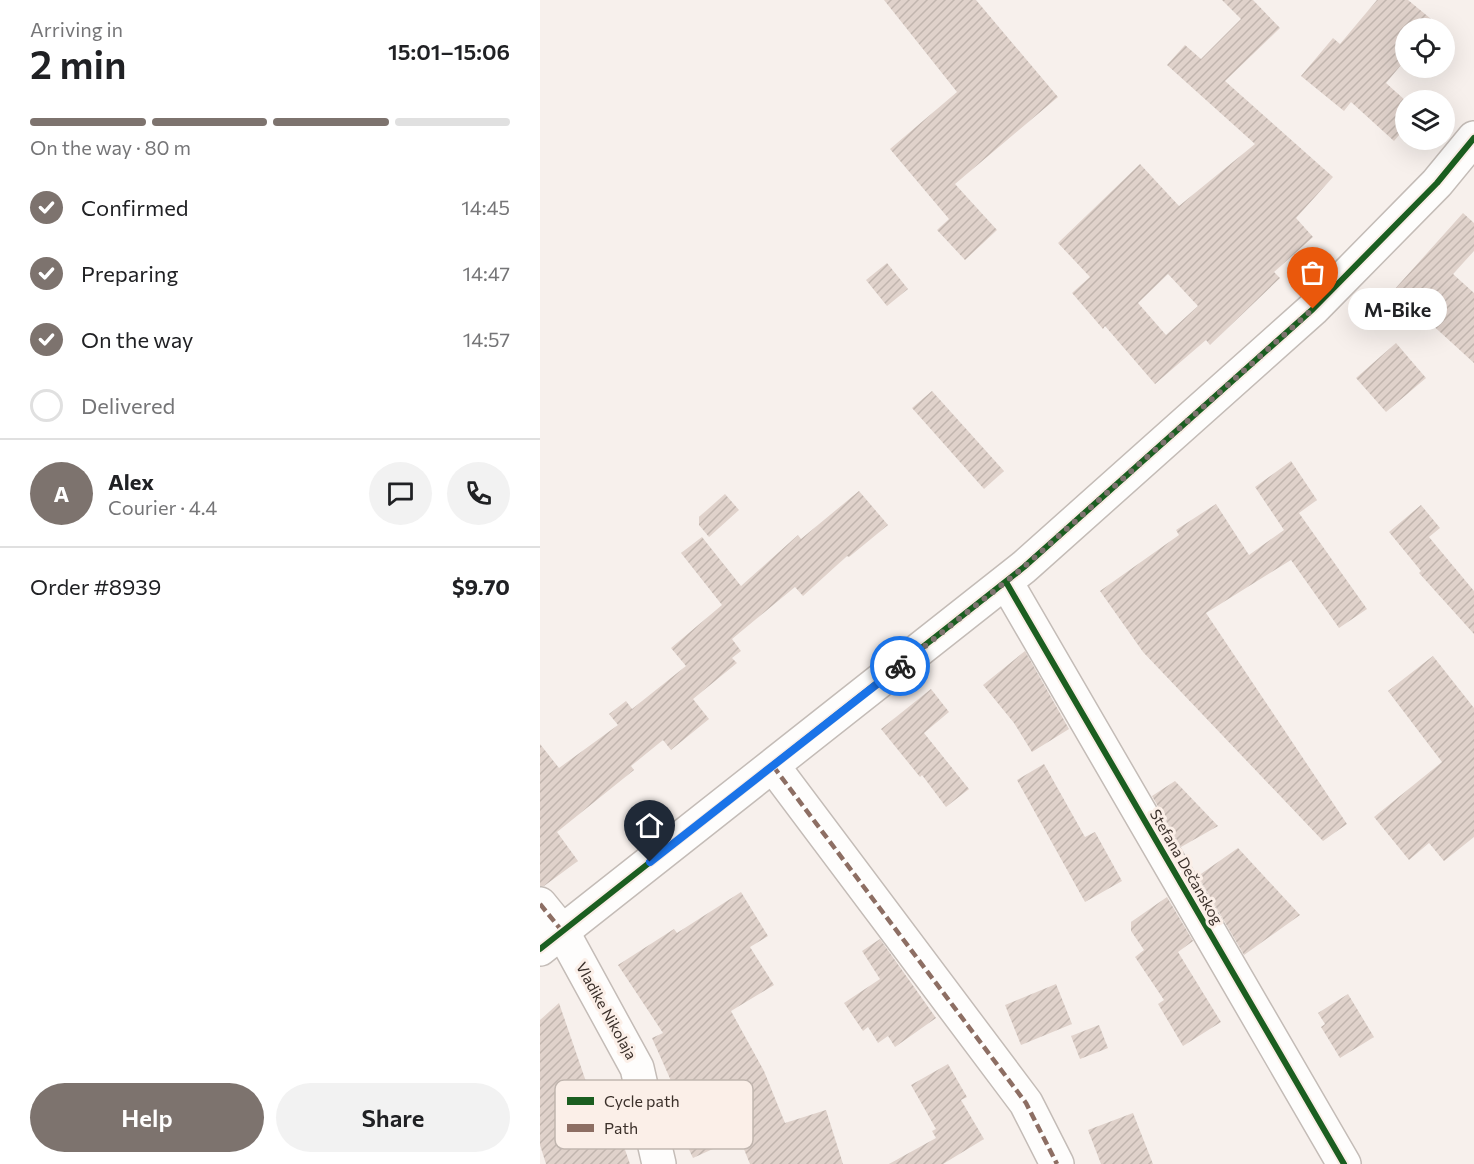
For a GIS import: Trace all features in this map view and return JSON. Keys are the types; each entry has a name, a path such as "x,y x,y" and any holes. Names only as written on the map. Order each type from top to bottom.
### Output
{"street":[{"path":"551,940 1006,582 1313,309 1437,183 1474,138"},
{"name":"Stefana Dečanskog","path":"1006,582 1344,1164"},
{"path":"773,766 1026,1103 1057,1164"},
{"name":"Vladike Nikolaja","path":"540,904 551,940 637,1068 640,1080"},
{"name":"Vladike Nikolaja","path":"656,1149 659,1164"}],"building":[{"path":"884,0 976,0 1058,97 955,184 997,230 965,260 937,230 949,219 890,149 957,92"},
{"path":"1222,0 1253,0 1280,28 1225,81 1333,177 1296,218 1313,237 1274,272 1280,278 1210,345 1206,340 1155,384 1105,326 1103,329 1072,293 1090,277 1058,243 1140,164 1179,206 1255,144 1167,65 1185,45 1201,59 1241,19","holes":["1168,274 1198,306 1166,335 1138,303"]},
{"path":"1377,0 1408,0 1430,18 1395,18 1395,72 1386,83 1395,91 1394,141 1351,102 1344,111 1301,76 1333,38 1340,44"},
{"path":"1463,213 1474,223 1474,251 1453,274 1474,293 1474,363 1394,290"},
{"path":"887,263 908,289 887,306 866,280"},
{"path":"1396,343 1426,378 1386,412 1356,378"},
{"path":"932,391 1004,471 984,489 912,408"},
{"path":"1291,461 1317,500 1299,513 1367,609 1339,628 1291,560 1206,613 1347,824 1323,841 1143,652 1100,591 1179,535 1176,530 1216,504 1249,555 1284,530 1255,487"},
{"path":"859,491 888,525 849,557 847,556 803,596 795,587 732,639 741,651 732,658 737,663 693,699 709,719 671,750 663,740 631,766 634,770 557,832 578,861 544,886 540,886 540,744 559,768 618,725 609,714 626,701 632,709 686,666 671,648 722,605 681,553 702,537 741,586 798,535 801,539"},
{"path":"725,494 739,510 709,537 699,525 699,517"},
{"path":"1421,505 1440,528 1429,537 1474,591 1474,634 1419,573 1421,571 1389,532"},
{"path":"1025,651 1069,729 1032,752 1014,723 983,685"},
{"path":"1433,656 1474,708 1474,837 1444,861 1429,843 1409,860 1374,817 1442,762 1388,691"},
{"path":"931,689 949,712 924,733 969,789 946,807 922,775 920,777 881,729"},
{"path":"1044,764 1085,837 1095,832 1122,881 1085,902 1017,780"},
{"path":"1175,781 1218,826 1181,847 1152,796"},
{"path":"1238,848 1300,915 1244,955 1198,876"},
{"path":"741,892 768,936 750,947 774,985 731,1011 764,1071 785,1123 826,1110 843,1164 750,1164 744,1149 753,1149 753,1080 671,1080 652,1038 663,1033 618,965 674,929 677,933"},
{"path":"1167,897 1193,941 1178,952 1221,1022 1183,1046 1158,1004 1164,1000 1135,957 1144,950 1131,931 1131,922"},
{"path":"880,939 936,1018 895,1047 888,1036 878,1043 868,1027 863,1031 844,1003 880,979 862,951"},
{"path":"1056,984 1072,1024 1021,1045 1005,1005"},
{"path":"1348,994 1374,1037 1340,1058 1321,1027 1325,1024 1318,1013"},
{"path":"559,1003 585,1080 555,1080 555,1149 625,1149 630,1164 546,1164 540,1145 540,1020"},
{"path":"1099,1025 1108,1048 1080,1059 1071,1036"},
{"path":"948,1064 967,1097 961,1100 984,1139 943,1164 889,1164 936,1138 932,1131 936,1129 911,1085"},
{"path":"1133,1113 1153,1164 1101,1164 1088,1130"},
{"path":"689,1149 713,1149 693,1158"}],"marked path":[{"path":"773,766 1026,1103 1057,1164"},
{"path":"540,904 562,931"}],"cycle path":[{"path":"540,949 1024,567 1313,309 1437,183 1474,138"},
{"path":"1006,582 1344,1164"}],"way so far":[{"path":"900,666 1024,567 1313,309"}],"place":[{"name":"M-Bike","path":"1313,309"}],"route":[{"path":"650,862 900,666"}]}
